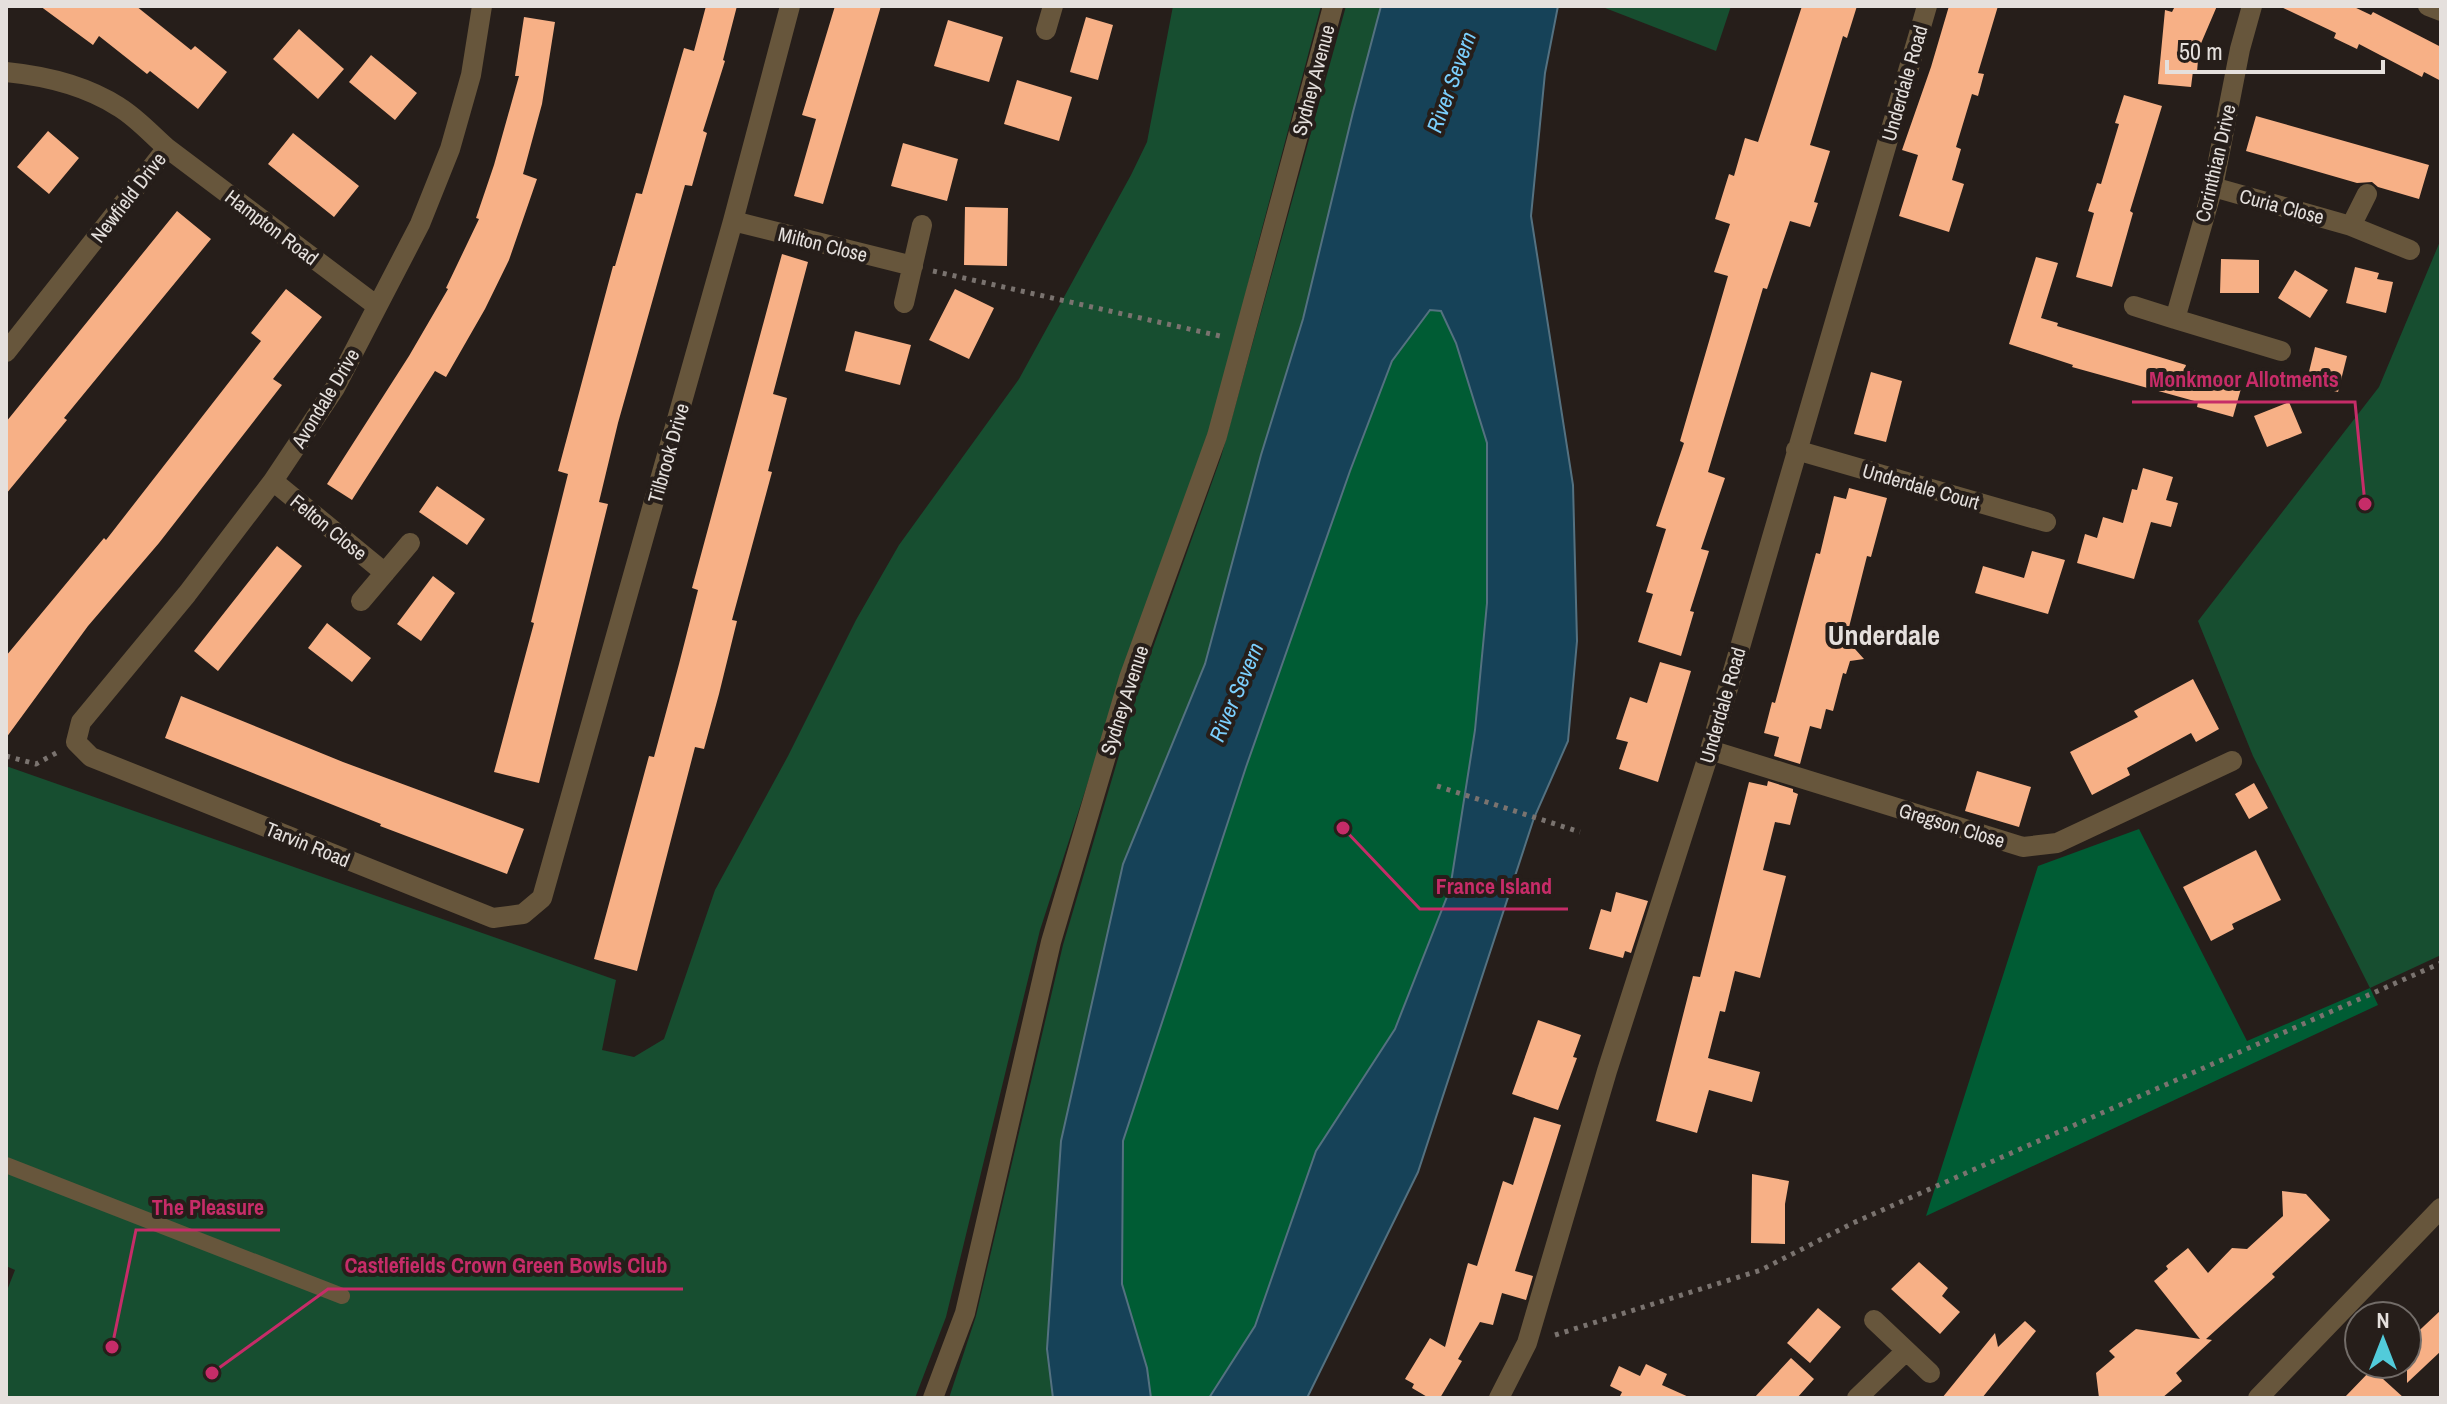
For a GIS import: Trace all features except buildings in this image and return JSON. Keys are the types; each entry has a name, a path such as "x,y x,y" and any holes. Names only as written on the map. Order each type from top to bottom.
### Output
{"street":[{"name":"Avondale Drive","path":"76,742 81,722 187,594 273,481 335,388 420,224 450,149 471,75 482,6"},
{"name":"Tilbrook Drive","path":"542,898 733,221 790,6"},
{"path":"1046,30 1053,6"},
{"name":"Sydney Avenue","path":"933,1398 965,1313 1059,913 1129,678 1217,436 1333,6"},
{"name":"Underdale Road","path":"1499,1398 1527,1343 1607,1071 1710,750 1927,6"},
{"name":"Corinthian Drive","path":"2175,319 2213,187 2240,49 2252,6"},
{"path":"2428,6 2441,11"},
{"name":"Newfield Drive","path":"6,72 38,75 81,87 121,107 167,148 6,352"},
{"name":"Hampton Road","path":"167,148 377,306"},
{"name":"Curia Close","path":"2213,187 2351,226 2410,250"},
{"name":"Curia Close","path":"2351,226 2367,194"},
{"name":"Milton Close","path":"733,221 913,266"},
{"path":"904,303 922,225"},
{"path":"2134,306 2281,351"},
{"name":"Underdale Court","path":"1796,450 2046,522"},
{"name":"Felton Close","path":"273,481 385,573"},
{"name":"Felton Close","path":"361,601 410,543"},
{"name":"Tarvin Road","path":"76,742 91,757 493,918 523,914 542,898"},
{"name":"Gregson Close","path":"1710,750 2023,847 2057,843 2232,761"},
{"path":"2258,1398 2441,1208"},
{"path":"1874,1320 1930,1373"},
{"path":"1857,1398 1906,1351"}],"lane":[{"path":"6,1165 342,1296"}],"path":[{"path":"913,266 1242,341"},
{"path":"6,756 36,764 76,742"},
{"path":"1437,786 1580,832"},
{"path":"1527,1343 1761,1270 1868,1217 2441,963"}],"green space":[{"path":"1173,6 1321,6 1255,255 1212,435 1124,671 1040,930 946,1317 915,1398 6,1398 6,1293 15,1270 6,1266 6,766 616,980 602,1050 634,1057 664,1039 715,890 788,756 856,620 899,545 1019,379 1131,175 1147,142"},
{"path":"1346,6 1381,6 1303,319 1261,455 1205,664 1123,864 1061,1141 1047,1349 1053,1398 949,1398 976,1316 1063,945 1140,684 1221,457"},
{"path":"1600,6 1731,6 1716,51"},
{"path":"2441,239 2441,955 2370,988 2253,756 2198,621 2379,387"},
{"path":"1430,310 1441,310 1456,343 1487,443 1487,603 1475,730 1450,889 1395,1029 1316,1151 1255,1326 1209,1398 1151,1398 1147,1368 1122,1284 1123,1141 1246,767 1350,471 1392,361"},
{"path":"2139,829 2247,1041 2370,988 2378,1005 1926,1216 2038,866"}],"water":[{"name":"River Severn","path":"1381,6 1558,6 1545,73 1531,216 1573,485 1577,641 1568,741 1534,818 1418,1172 1307,1398 1209,1398 1255,1326 1316,1151 1395,1029 1450,889 1475,730 1487,603 1487,443 1456,343 1441,311 1430,310 1392,361 1350,471 1246,767 1123,1141 1122,1284 1147,1368 1151,1398 1053,1398 1047,1349 1061,1141 1123,864 1205,664 1261,455 1303,319"}],"place":[{"name":"Monkmoor Allotments","path":"2365,504"},
{"name":"France Island","path":"1343,828"},
{"name":"The Pleasure","path":"112,1347"},
{"name":"Castlefields Crown Green Bowls Club","path":"212,1373"}],"district":[{"name":"Underdale","path":"1884,635"}]}
